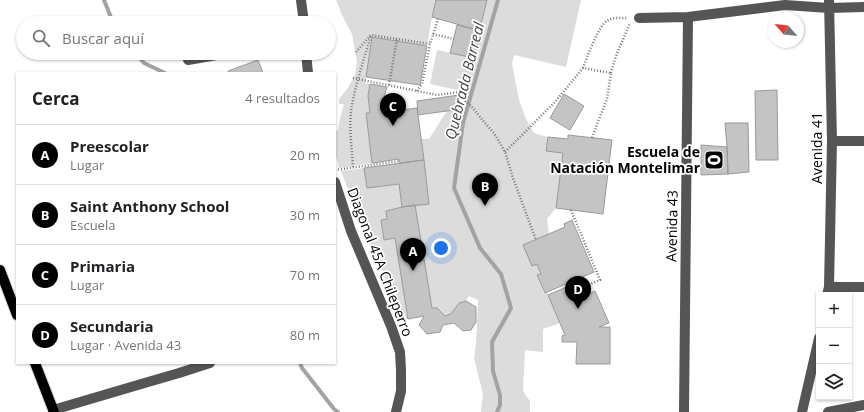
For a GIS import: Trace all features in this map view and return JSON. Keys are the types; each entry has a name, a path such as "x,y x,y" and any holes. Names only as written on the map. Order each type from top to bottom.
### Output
{"main road":[{"path":"0,270 4,290 16,313"},
{"path":"35,364 53,411"}],"street":[{"path":"301,0 303,16"},
{"path":"639,18 688,17 788,2 864,7"},
{"name":"Avenida 41","path":"828,291 832,141 829,4"},
{"name":"Avenida 43","path":"684,412 688,17"},
{"path":"307,60 308,72"},
{"path":"832,141 864,141"},
{"name":"Diagonal 45A Chileperro","path":"336,185 351,231 391,326 400,352 401,391 396,412"},
{"path":"828,291 864,287"},
{"path":"802,412 816,351"},
{"path":"53,411 207,364"},
{"path":"828,412 864,405"}],"path":[{"path":"505,152 555,102 583,68 603,24 613,18 632,18 616,56 607,99 592,138"},
{"path":"417,91 422,84 430,44 438,19"},
{"path":"434,34 454,39"},
{"path":"371,35 430,44"},
{"path":"356,52 371,35"},
{"path":"353,167 351,112 358,79 371,35"},
{"path":"389,85 397,39"},
{"path":"583,68 612,73"},
{"path":"353,78 436,95 460,92 463,100 473,108 494,134 505,152 536,240"},
{"path":"336,170 399,161"},
{"path":"572,210 600,280 585,286"}],"shaded area":[{"path":"336,0 436,0 427,46 372,38 365,83 370,84 368,96 370,113 366,114 372,163 339,168 336,156 336,131 338,130 344,104 339,104 339,99 355,75 357,62 352,34"},
{"path":"487,0 581,0 566,67 514,55 512,64 519,100 526,119 534,133 548,137 547,151 563,153 556,208 547,219 549,234 532,266 537,264 541,274 537,276 544,293 547,292 560,323 543,329 543,352 525,350 523,390 530,401 530,412 481,412 483,394 474,358 478,300 469,296 466,301 459,303 451,314 445,316 437,308 432,308 415,205 429,203 421,139 429,139 447,111 461,109 467,92 430,84 437,50 474,58 483,25 481,24"},
{"path":"364,168 367,188 399,184 402,207 386,211 387,219 381,220 384,240 395,238 408,319 400,320 390,290 369,243 341,171"}],"building":[{"path":"436,0 487,0 481,24 483,25 481,31 432,17"},
{"path":"457,25 481,31 474,58 450,53"},
{"path":"372,37 427,46 420,85 366,77"},
{"path":"258,60 263,72 228,72"},
{"path":"370,84 387,87 384,97 386,112 417,108 424,160 400,163 399,159 372,163 366,113 370,113 368,96"},
{"path":"777,90 778,160 756,160 755,91"},
{"path":"564,94 584,106 570,130 550,118"},
{"path":"459,95 461,109 418,115 417,101"},
{"name":"Escuela de Natación Montelimar","path":"725,123 748,123 749,172 728,174"},
{"path":"568,135 612,140 603,214 556,208 563,153 546,151 548,137 568,139"},
{"name":"Escuela de Natación Montelimar","path":"701,145 727,147 728,174 701,175"},
{"path":"424,160 429,204 402,207 399,184 367,188 364,168"},
{"path":"415,205 432,308 437,308 445,316 451,314 459,303 466,301 476,307 476,322 471,330 463,331 454,323 443,325 440,332 427,334 419,325 424,316 408,319 395,238 384,240 381,220 387,219 386,211"},
{"path":"572,220 594,272 545,293 537,275 541,274 537,264 532,266 523,245 565,227 564,224"},
{"path":"582,280 588,294 595,291 609,323 599,327 610,327 610,364 576,364 577,342 562,342 562,336 565,335 548,295"}],"waterway":[{"path":"104,0 110,16"},
{"name":"Quebrada Barreal","path":"497,412 500,405 500,395 493,371 492,342 511,308 501,274 480,248 454,188 463,123 498,0"},
{"path":"142,60 144,63 163,72"},
{"path":"300,364 334,409 338,412"}],"place":[{"name":"Primaria","path":"393,126"},
{"name":"Escuela de Natación Montelimar","path":"714,160"},
{"name":"Saint Anthony School","path":"485,206"},
{"name":"Preescolar","path":"413,271"},
{"name":"Secundaria","path":"578,309"}]}
